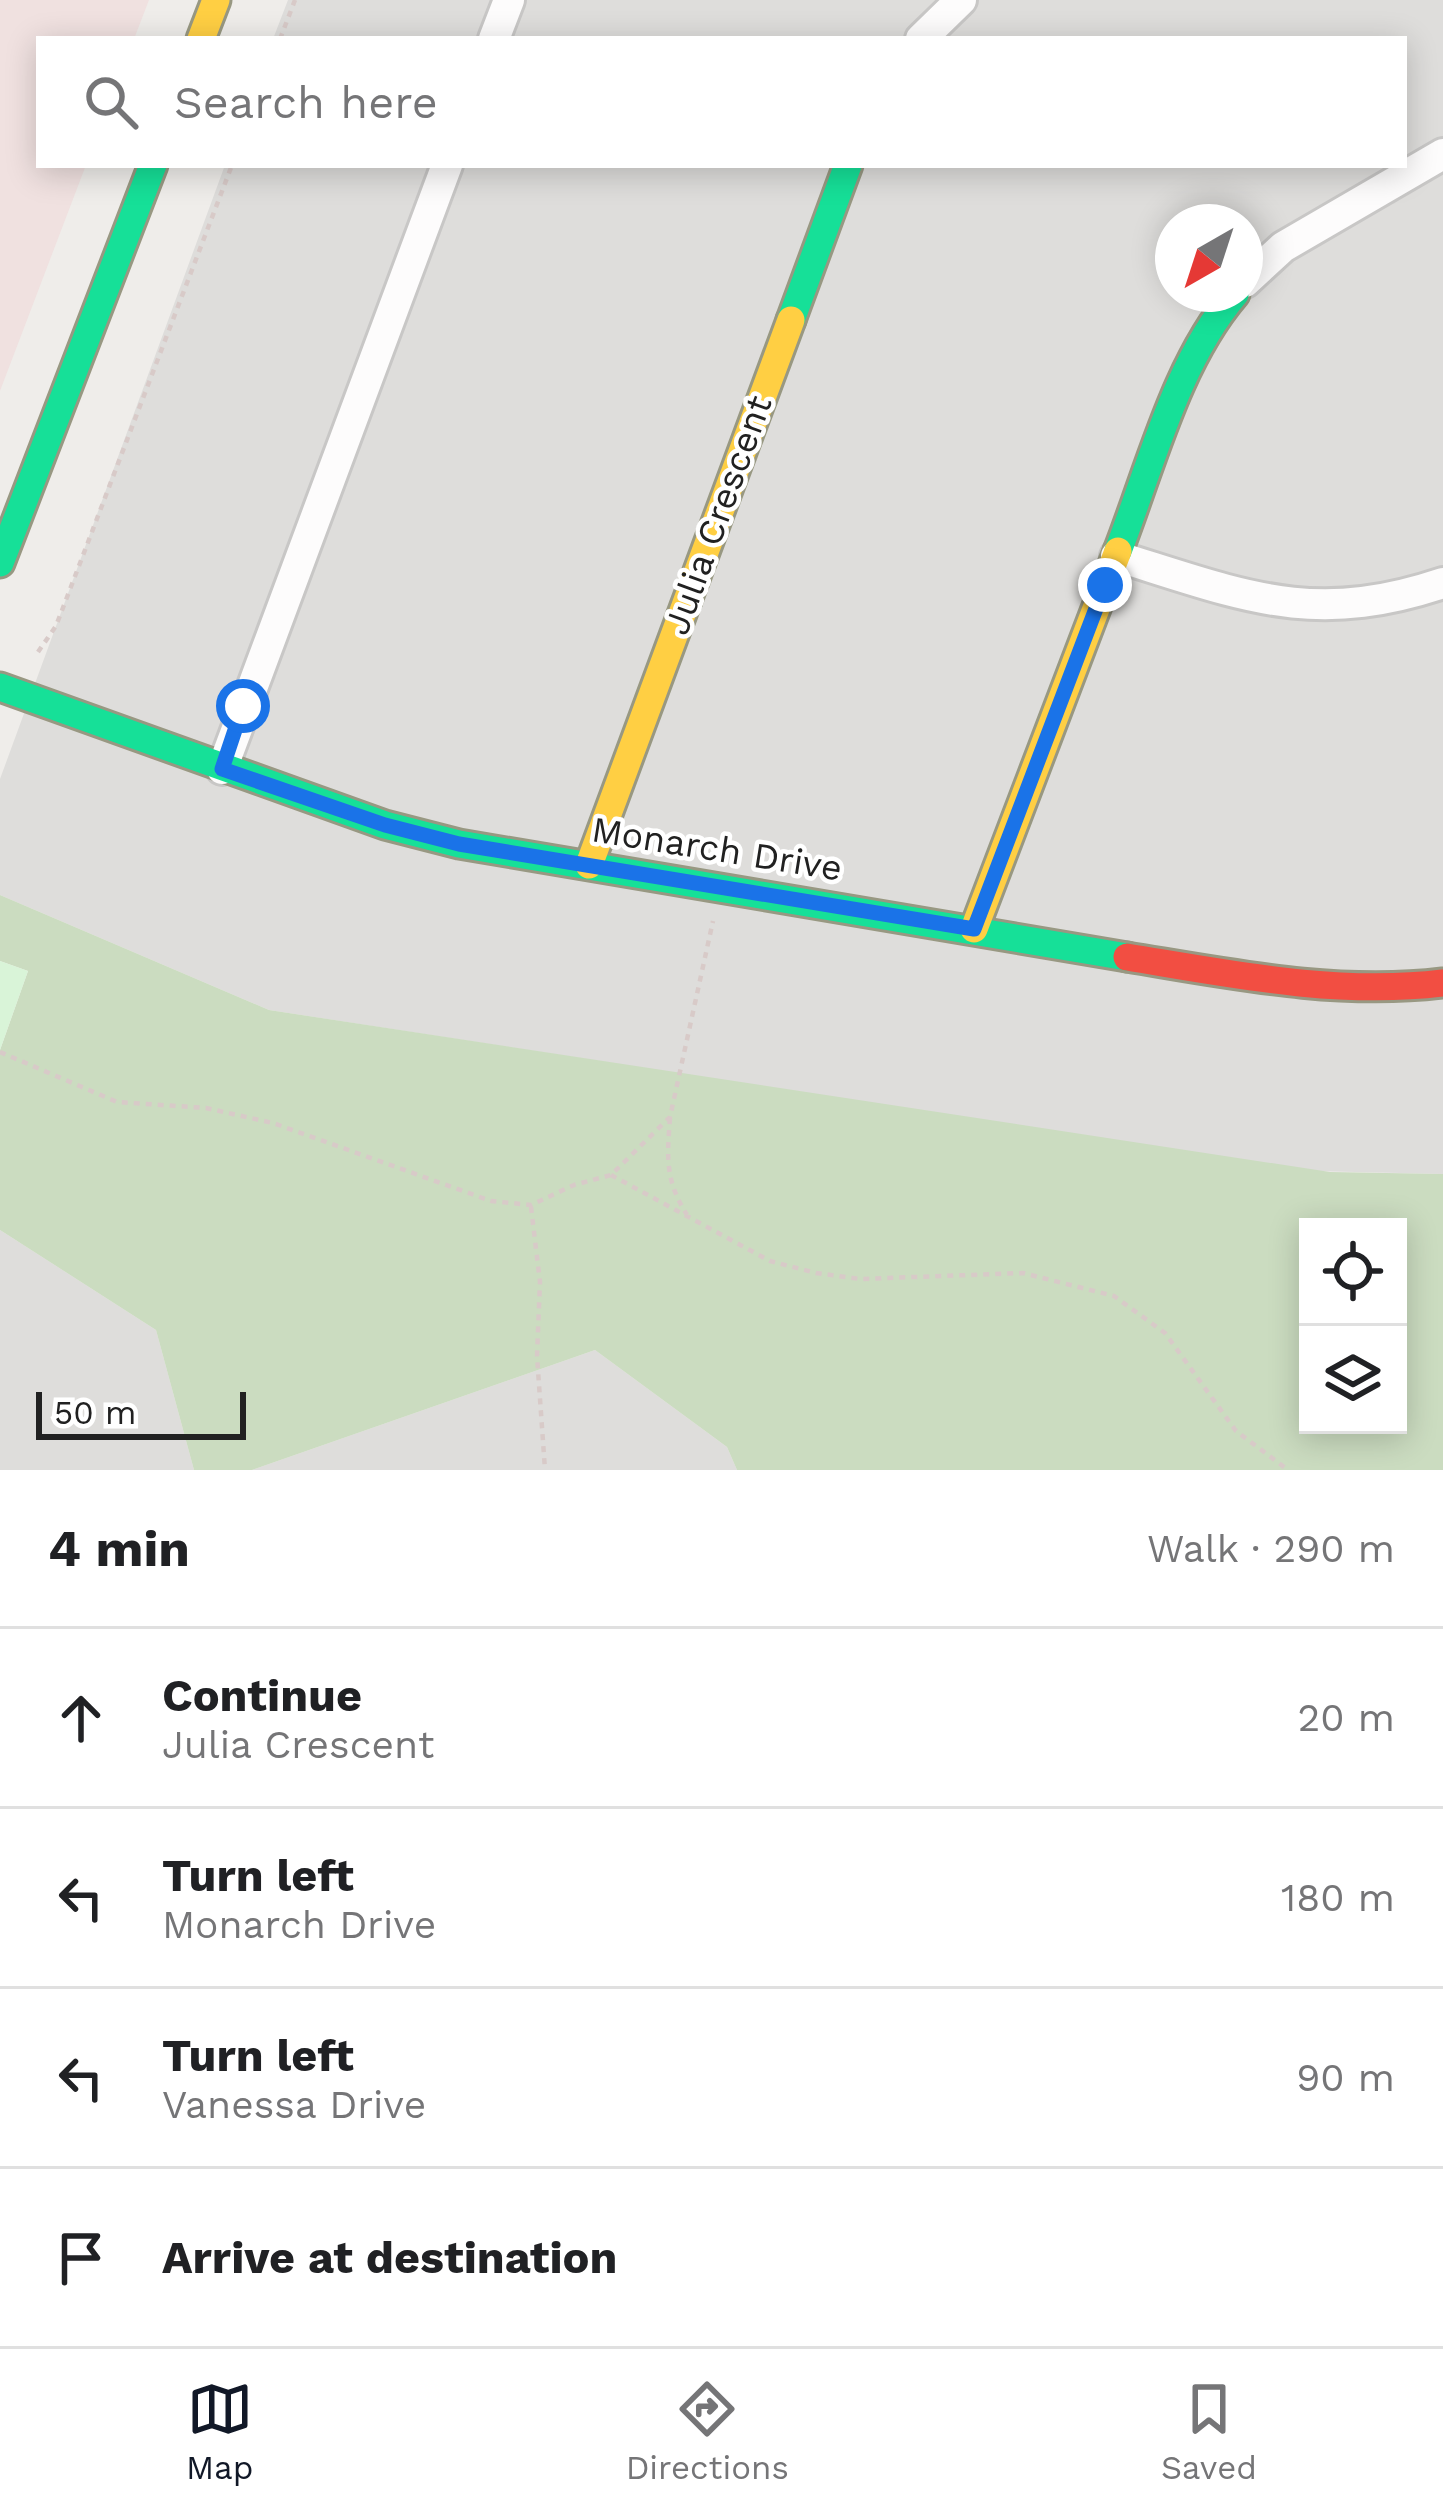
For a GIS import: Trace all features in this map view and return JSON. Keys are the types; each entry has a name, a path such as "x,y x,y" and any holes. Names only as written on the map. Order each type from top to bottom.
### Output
{"street":[{"path":"202,36 216,0"},
{"path":"495,36 509,0"},
{"path":"924,36 961,0"},
{"path":"1263,265 1282,247 1443,154"},
{"path":"0,563 152,168"},
{"path":"222,769 446,168"},
{"name":"Julia Crescent","path":"589,865 847,168"},
{"path":"974,929 1194,357 1223,312"},
{"path":"1116,556 1263,601 1306,608 1366,603 1443,583"},
{"name":"Monarch Drive","path":"0,687 385,825 459,844 1259,979 1394,989 1443,983"}],"path":[{"path":"281,36 295,0"},
{"path":"38,652 56,626 231,168"},
{"path":"690,1219 669,1187 670,1117 723,886"},
{"path":"0,1052 117,1102 206,1108 273,1123 491,1201 531,1205 574,1185 611,1175 670,1117"},
{"path":"611,1175 770,1261 817,1274 860,1280 1024,1274 1114,1296 1166,1333 1236,1431 1288,1470"},
{"path":"531,1205 540,1282 537,1356 545,1470"}],"shaded area":[{"path":"0,0 149,0 135,36 36,36 36,168 85,168 0,391"},
{"path":"288,0 1443,0 1443,1174 1312,1171 269,1010 0,895 0,779 224,168 1407,168 1407,36 274,36"},
{"path":"0,1230 156,1330 194,1470 0,1470"},
{"path":"595,1350 727,1447 737,1470 252,1470"}],"green space":[{"path":"0,895 269,1010 1330,1172 1443,1174 1443,1470 737,1470 727,1447 595,1350 252,1470 194,1470 156,1330 0,1230 0,1050 28,971 0,961"},
{"path":"0,961 28,971 0,1050"}],"traffic: fast":[{"path":"0,563 152,168"},
{"path":"791,320 847,168"},
{"path":"1118,551 1181,383 1221,312"},
{"path":"0,687 385,825 459,844 1127,957"}],"traffic: slow":[{"path":"202,36 216,0"},
{"path":"589,865 791,320"},
{"path":"974,929 1118,551"}],"traffic: jam":[{"path":"1127,957 1324,985 1443,983"}],"route":[{"path":"243,706 222,769 385,825 459,844 974,929 1105,585"}]}
